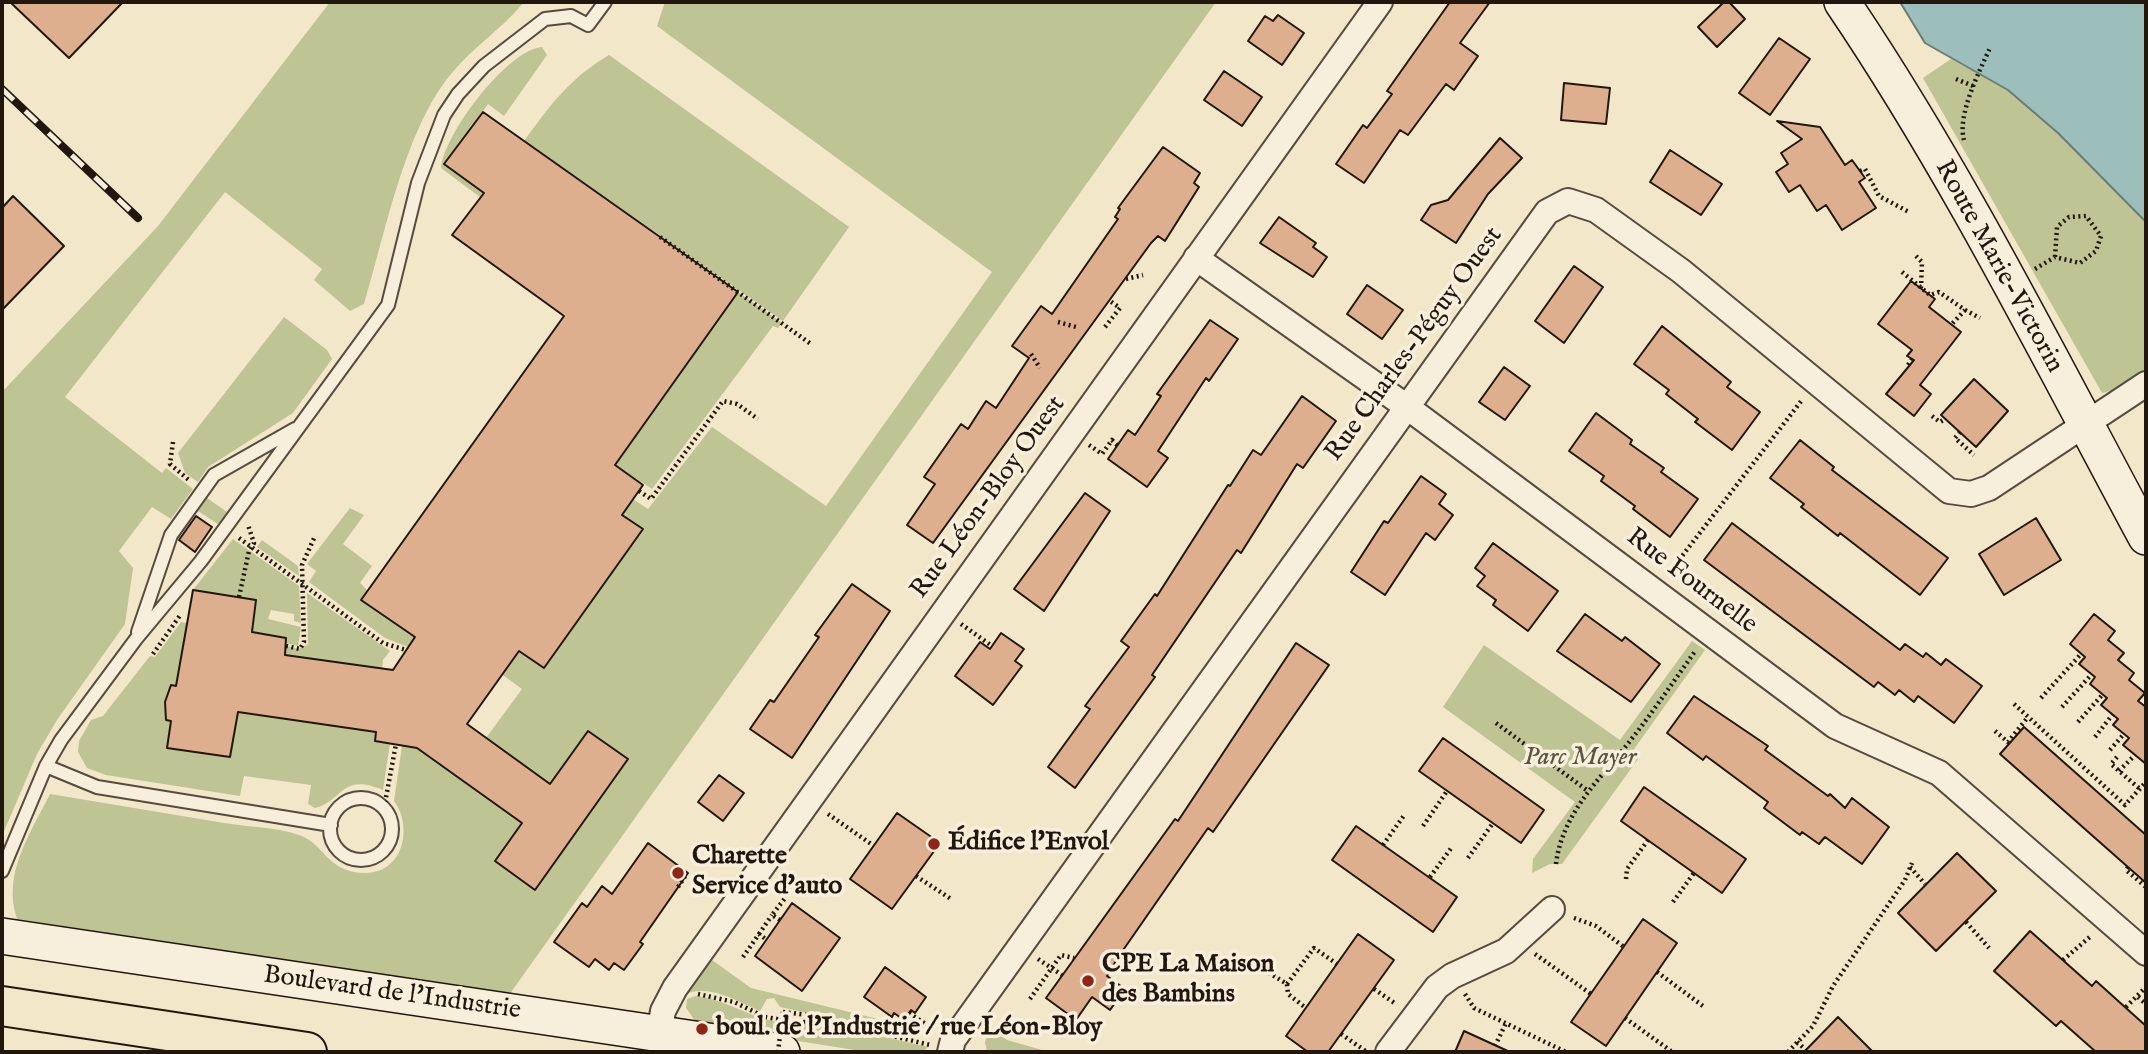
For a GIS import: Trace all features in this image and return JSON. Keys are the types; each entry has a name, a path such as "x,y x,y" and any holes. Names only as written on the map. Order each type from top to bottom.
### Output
{"highway":[{"path":"2,1006 307,1052"}],"street":[{"name":"Rue Léon-Bloy Ouest","path":"659,1034 663,1011 675,988 1380,2"},
{"name":"Route Marie-Victorin","path":"1842,2 1967,210 2146,537"},
{"name":"Rue Charles-Péguy Ouest","path":"941,1049 953,1040 1548,212 1568,201 1596,210 1681,271 1949,491 1971,494 1982,492 2146,384"},
{"name":"Rue Fournelle","path":"1196,258 1407,407 1835,726 1939,773 2146,953"},
{"path":"1388,1052 1426,999 1452,976 1506,951 1552,909"},
{"name":"Boulevard de l'Industrie","path":"2,936 780,1052"}],"lane":[{"path":"2,871 46,766 61,740 136,639 201,561 388,305 418,183 440,125 458,94 484,65 526,31 559,15 580,18 589,25 605,2"},
{"path":"136,639 171,535 215,475 299,427"},
{"path":"46,766 97,787 331,825"},
{"path":"357,799 376,802 384,808 393,826 388,846 372,859 351,859 342,853 335,845 331,825 340,807 357,799"}],"path":[{"path":"1967,115 1966,104 1990,48"},
{"path":"1956,79 1973,86"},
{"path":"1860,171 1865,169 1879,196 1909,212"},
{"path":"2029,274 2055,257 2080,263 2096,251 2101,236 2086,216 2069,217 2057,227 2055,257"},
{"path":"660,237 811,344"},
{"path":"1916,256 1922,262 1921,289"},
{"path":"1902,272 1930,295 1939,292 1980,318"},
{"path":"1126,279 1143,275"},
{"path":"1105,327 1120,308 1110,301"},
{"path":"1951,325 1965,310"},
{"path":"1058,322 1076,327"},
{"path":"1031,354 1040,368"},
{"path":"1908,365 1912,359"},
{"path":"1665,579 1804,396"},
{"path":"639,491 651,499 723,401 737,404 758,419"},
{"path":"1932,416 1940,422 1945,419"},
{"path":"1960,432 1955,438 1974,455"},
{"path":"173,442 170,464 196,486"},
{"path":"239,597 254,543 250,526 241,520"},
{"path":"233,534 383,643 406,650"},
{"path":"286,646 300,649 304,642 302,565 315,536"},
{"path":"944,612 992,646"},
{"path":"1556,864 1561,838 1602,767 1625,748 1699,646"},
{"path":"2041,698 2081,654"},
{"path":"2062,707 2092,674"},
{"path":"2078,722 2103,694"},
{"path":"2014,704 2125,806 2146,782"},
{"path":"2095,737 2113,714"},
{"path":"1995,731 2009,743 2028,718"},
{"path":"1496,723 1588,791"},
{"path":"2031,733 2036,726"},
{"path":"2110,750 2124,734"},
{"path":"2045,745 2051,739"},
{"path":"384,808 396,744"},
{"path":"2060,759 2066,752"},
{"path":"2119,772 2134,755"},
{"path":"2117,757 2111,764 2140,789"},
{"path":"2076,772 2081,766"},
{"path":"2093,788 2098,781"},
{"path":"1423,826 1447,791"},
{"path":"2109,801 2113,795"},
{"path":"821,809 874,846"},
{"path":"1384,845 1405,814"},
{"path":"1468,858 1493,823"},
{"path":"1626,878 1627,869 1648,840"},
{"path":"1430,877 1452,847"},
{"path":"1788,1052 1813,1026 1833,986 1905,880 1911,865 1926,884"},
{"path":"2128,867 2126,870 2146,887"},
{"path":"1673,902 1694,873"},
{"path":"678,887 686,875"},
{"path":"916,876 951,899"},
{"path":"743,957 786,897"},
{"path":"1552,909 1596,926 1624,947"},
{"path":"772,915 780,920"},
{"path":"2063,960 2089,939 2107,918"},
{"path":"1966,922 1989,948"},
{"path":"759,934 767,940"},
{"path":"1521,940 1540,959 1591,994"},
{"path":"1306,1008 1288,994 1287,985 1314,948 1337,964"},
{"path":"1030,999 1061,955 1073,958"},
{"path":"1035,957 1062,975"},
{"path":"1228,959 1250,961 1287,985"},
{"path":"1657,972 1703,1006"},
{"path":"1452,976 1474,1008 1554,1050 1566,1052"},
{"path":"2126,1007 2146,987"},
{"path":"693,994 733,1002 765,1017 851,1025 941,1049"},
{"path":"2138,997 2146,1004"},
{"path":"780,1052 783,1012 808,1015 813,1023"},
{"path":"909,1013 937,1031 945,1021"},
{"path":"1625,1018 1671,1051"},
{"path":"1495,1046 1506,1023"},
{"path":"1341,1034 1368,1052"},
{"path":"1797,1042 1806,1050"}],"green space":[{"path":"330,2 524,2 451,74 421,123 398,183 364,304 350,311 314,280 322,269 225,192 65,397 162,473 166,468 193,489 171,519 152,507 119,551 133,568 125,624 57,720 37,754 2,836 2,392 158,226"},
{"path":"665,2 1216,2 509,995 17,919 13,902 16,870 27,839 50,794 290,832 308,839 342,868 353,872 379,871 397,857 404,835 400,812 394,801 402,746 408,746 408,742 522,823 495,861 535,890 588,732 550,784 486,738 522,689 478,657 495,633 544,668 643,530 622,515 633,499 648,509 712,427 826,506 992,272 657,26"},
{"path":"542,47 547,55 504,116 488,104 445,164 484,193 480,197 441,168 445,153 465,116 495,78 512,62"},
{"path":"609,55 849,227 783,321 524,141 562,93 583,73"},
{"path":"1951,59 2008,90 2058,133 2146,222 2146,370 2115,390 2102,393 1923,78"},
{"path":"738,292 782,323 778,328 773,326 652,489 615,465"},
{"path":"284,317 327,350 332,359 293,413 208,467 198,482 185,473 178,453"},
{"path":"207,498 227,512 218,524 198,511"},
{"path":"350,508 364,515 343,544 372,566 360,583 368,591 361,600 415,637 408,647 385,638 309,582 316,571 307,564"},
{"path":"233,539 299,586 301,623 294,621 294,614 271,610 268,619 301,627 298,646 286,643 286,638 252,632 256,600 193,590"},
{"path":"262,540 298,566 299,576 257,547"},
{"path":"307,593 390,651 383,660 382,669 285,655 286,646 299,649 308,644"},
{"path":"181,622 187,623 176,686 171,686 166,720 171,721 168,748 230,757 238,712 376,732 375,741 390,743 383,790 369,785 350,786 332,800 315,808 308,804 311,785 244,776 240,796 106,775 87,768 78,752 79,741 91,720 103,716 150,656 155,657"},
{"name":"Parc Mayer","path":"1692,641 1705,650 1634,749 1641,755 1562,864 1550,864 1532,873 1533,859 1575,802 1443,707 1484,645 1620,740"},
{"path":"712,960 751,988 915,1028 911,1036 780,1007 774,998 767,999 760,1011 716,993 688,993"},
{"path":"695,996 778,1022 777,1029 785,1030 787,1023 828,1024 928,1047 923,1052 867,1052 698,1025 686,1008 687,999"},
{"path":"991,1027 1007,1040 1049,1052 987,1052 985,1042"}],"water":[{"path":"1900,2 2146,2 2146,222 2058,133 2008,90 1925,43"}],"building":[{"path":"10,2 123,2 69,58"},
{"path":"1450,2 1490,2 1460,43 1478,56 1454,90 1446,84 1408,135 1400,130 1364,183 1336,164 1363,125 1367,128 1392,94 1387,91"},
{"path":"1724,2 1729,2 1745,19 1717,47 1698,27"},
{"path":"1278,15 1304,33 1282,65 1248,41 1265,16 1273,21"},
{"path":"1779,38 1810,59 1770,115 1739,93"},
{"path":"1224,71 1262,97 1242,126 1204,100"},
{"path":"1564,83 1610,88 1606,124 1561,120"},
{"path":"483,112 738,292 615,465 643,485 622,515 643,529 544,668 519,651 467,724 550,784 588,731 628,759 535,890 495,861 522,823 417,748 375,741 376,732 238,712 230,757 167,748 171,721 166,720 165,702 171,685 176,686 193,590 256,600 252,632 286,638 285,655 393,670 415,637 361,600 564,316 452,235 484,193 444,164"},
{"path":"1777,121 1820,127 1845,165 1852,160 1865,178 1859,182 1876,208 1842,230 1826,205 1817,211 1800,185 1789,192 1776,172 1788,164 1781,153 1802,139"},
{"path":"1500,138 1522,158 1488,194 1456,243 1421,220 1431,205 1448,200"},
{"path":"1163,147 1200,173 1194,183 1199,187 1165,241 1158,236 1151,243 933,543 907,525 935,484 924,477 961,424 968,429 986,401 996,408 1029,358 1012,346 1041,306 1052,314 1118,219 1115,217 1120,209 1118,208"},
{"path":"1670,150 1722,184 1701,215 1650,182"},
{"path":"13,196 64,246 2,310 2,208"},
{"path":"1279,217 1316,243 1313,247 1327,257 1313,277 1260,243"},
{"path":"1574,266 1603,287 1564,343 1535,321"},
{"path":"1911,281 1935,299 1929,307 1961,332 1920,385 1931,394 1914,416 1886,394 1914,360 1907,356 1912,350 1878,324"},
{"path":"1367,285 1403,310 1382,339 1347,314"},
{"path":"1210,320 1238,339 1209,381 1206,378 1158,451 1168,458 1147,487 1108,459 1128,430 1135,435 1161,396 1157,394"},
{"path":"1662,326 1731,382 1727,387 1760,412 1732,450 1695,422 1698,419 1666,394 1669,390 1634,364"},
{"path":"1504,367 1530,386 1505,420 1479,402"},
{"path":"1974,379 2008,411 1976,447 1941,415"},
{"path":"1302,396 1336,421 1303,468 1297,464 1241,553 1237,550 1152,675 1155,677 1075,788 1048,767 1090,709 1085,706 1129,647 1121,641 1155,594 1157,596 1253,450 1261,455"},
{"path":"1596,413 1632,440 1630,444 1664,468 1661,472 1698,499 1670,537 1601,481 1604,476 1569,451"},
{"path":"1800,440 1834,467 1832,470 1948,558 1920,595 1840,533 1838,536 1801,507 1804,504 1770,478"},
{"path":"1421,476 1446,494 1439,504 1453,515 1435,540 1426,533 1385,595 1351,572 1384,521 1388,523"},
{"path":"1085,493 1110,511 1044,611 1014,589"},
{"path":"196,516 212,527 195,552 179,540"},
{"path":"2036,518 2061,560 2004,595 1979,554"},
{"path":"1732,523 1900,650 1905,644 1923,657 1926,653 1941,665 1946,659 1982,686 1954,723 1918,696 1914,702 1899,690 1895,695 1878,682 1874,687 1704,560"},
{"path":"1493,543 1558,591 1528,631 1493,605 1496,600 1477,586 1485,576 1475,568"},
{"path":"852,584 890,611 792,758 750,729 770,700 774,702 819,637 815,635"},
{"path":"1585,614 1622,641 1625,637 1660,664 1631,702 1557,651"},
{"path":"2094,614 2115,631 2108,640 2124,653 2118,660 2134,673 2129,680 2145,693 2138,701 2146,707 2146,764 2123,745 2129,738 2113,725 2118,719 2101,705 2107,698 2090,684 2095,677 2079,664 2085,657 2070,644"},
{"path":"1001,633 1024,649 1015,661 1022,666 993,705 955,676 980,642 990,649"},
{"path":"1296,643 1329,665 1213,832 1208,828 1119,956 1107,976 1125,989 1110,1010 1092,997 1076,1020 1046,998 1175,819 1178,821"},
{"path":"1694,696 1768,746 1765,750 1828,796 1830,794 1845,808 1852,798 1889,827 1862,864 1825,837 1819,844 1802,832 1800,835 1764,808 1768,802 1706,756 1703,760 1667,733"},
{"path":"2024,727 2146,835 2146,883 2000,754"},
{"path":"1443,738 1544,810 1521,843 1419,771"},
{"path":"719,775 744,793 723,821 698,802"},
{"path":"1644,787 1746,859 1722,893 1621,821"},
{"path":"897,813 940,843 892,909 850,879"},
{"path":"1356,826 1457,897 1433,932 1332,860"},
{"path":"648,843 688,873 624,970 614,963 609,970 595,959 589,967 554,942 582,903 587,907 602,886 612,894"},
{"path":"1957,853 1996,891 1936,951 1898,913"},
{"path":"792,903 840,938 802,991 755,956"},
{"path":"1643,919 1677,943 1606,1046 1571,1022"},
{"path":"2030,931 2092,986 2096,981 2146,1026 2146,1052 2096,1052 2061,1021 2056,1026 1994,971"},
{"path":"1358,934 1394,960 1328,1052 1308,1052 1286,1036"},
{"path":"885,967 926,997 915,1013 911,1010 904,1020 894,1013 892,1017 864,997"},
{"path":"1838,1017 1873,1052 1804,1052"},
{"path":"1464,1031 1510,1052 1455,1052"}],"railway":[{"path":"2,89 138,218"}],"place":[{"name":"Édifice l'Envol","path":"934,844"},
{"name":"Charette Service d'auto","path":"678,873"},
{"name":"CPE La Maison des Bambins","path":"1088,981"},
{"name":"boul. de l'Industrie / rue Léon-Bloy","path":"702,1029"}]}
